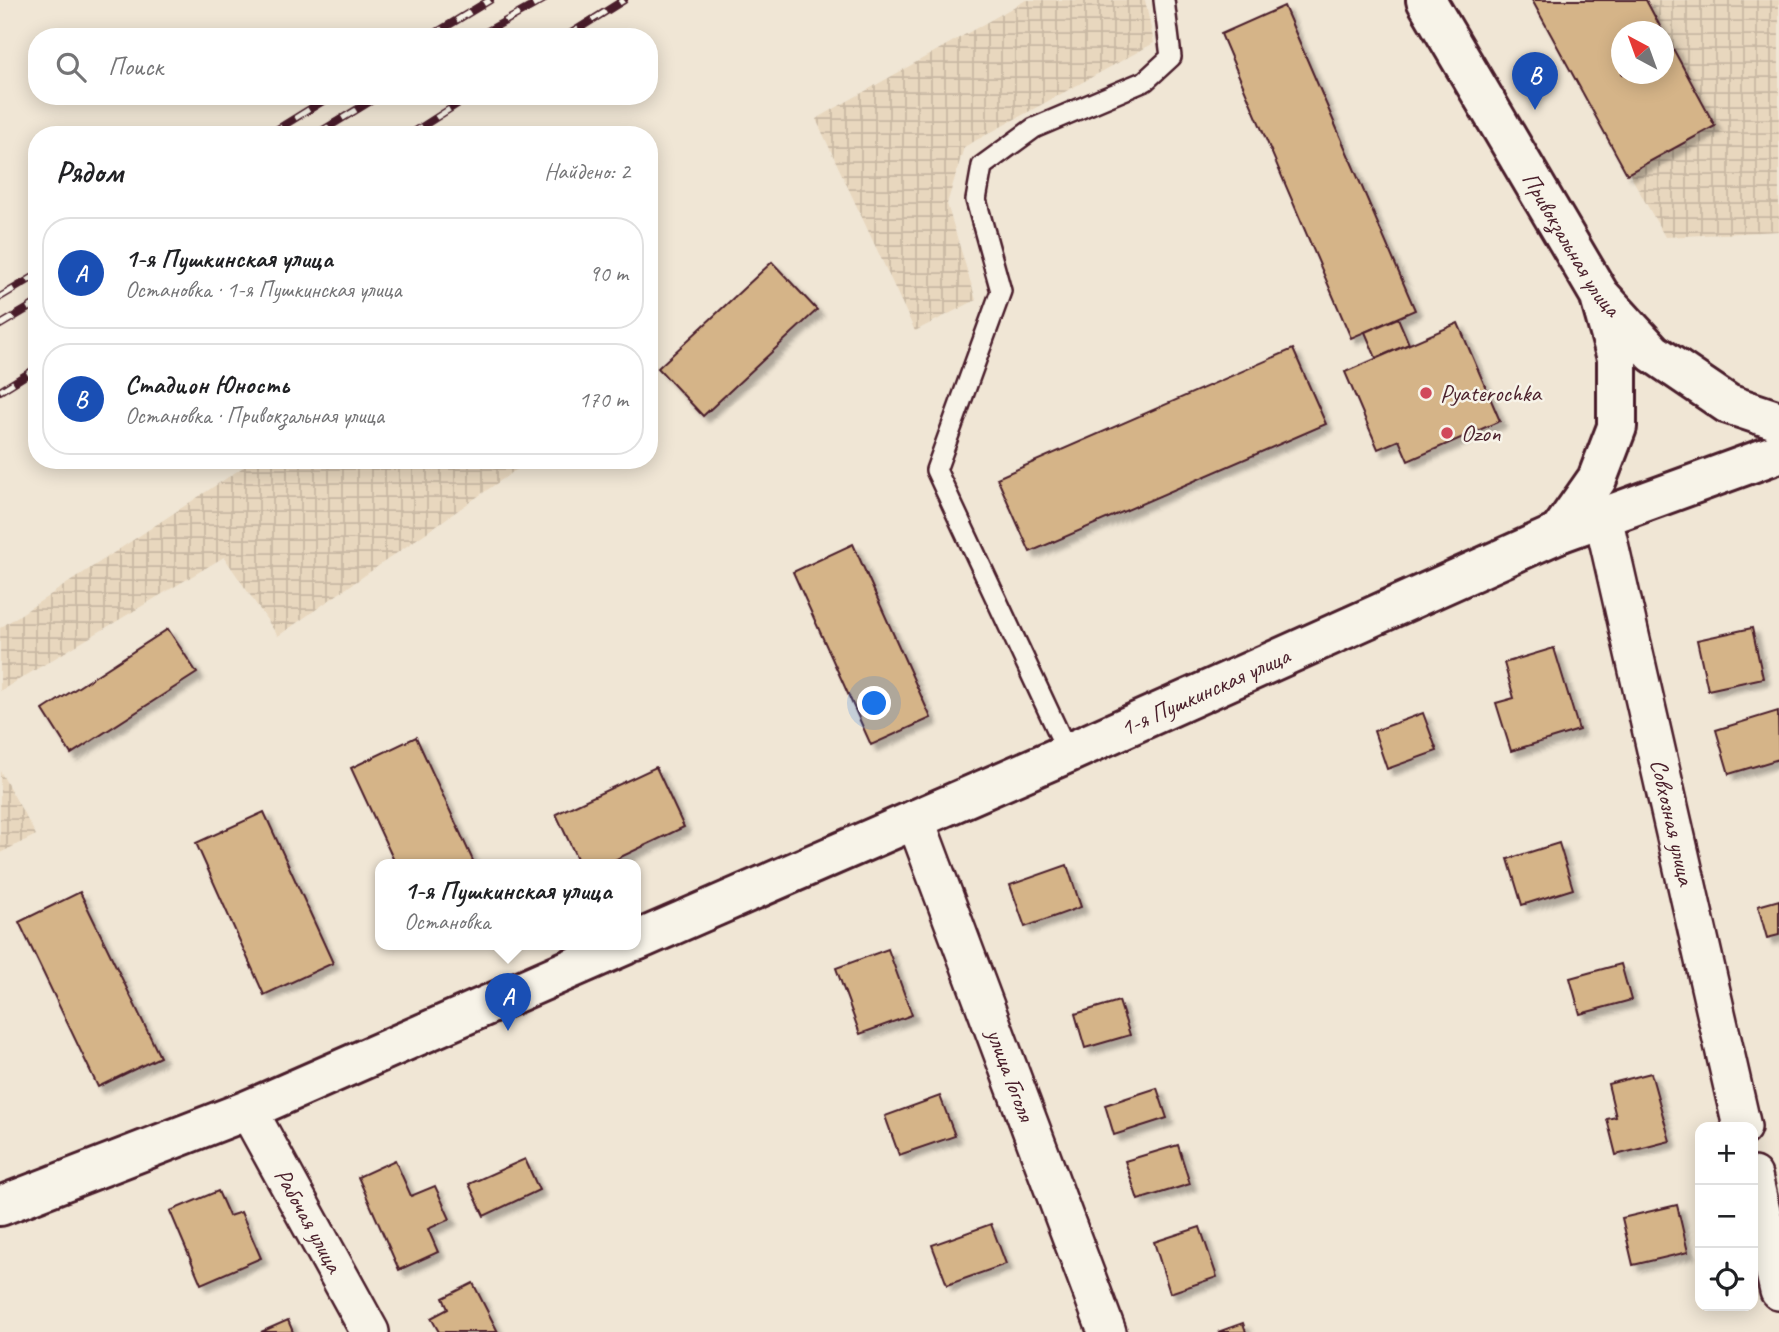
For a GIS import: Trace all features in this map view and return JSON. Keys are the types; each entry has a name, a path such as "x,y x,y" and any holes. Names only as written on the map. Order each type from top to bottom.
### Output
{"main road":[{"name":"Привокзальная улица","path":"1426,0 1599,294 1653,353 1728,404 1779,421"},
{"path":"1559,533 1597,479 1617,427 1617,358 1599,294"},
{"name":"1-я Пушкинская улица","path":"641,939 1559,533 1779,453"},
{"path":"0,1206 248,1110 614,950"}],"street":[{"name":"Совхозная улица","path":"1603,517 1741,1122"},
{"name":"улица Гоголя","path":"915,819 1107,1332"},
{"name":"Рабочая улица","path":"248,1110 370,1332"},
{"path":"1755,1185 1779,1291"}],"lane":[{"path":"1068,752 936,470 1001,291 976,200 982,166 1034,128 1145,81 1171,57 1164,0"}],"shaded area":[{"path":"1026,0 1145,0 1154,43 964,147 947,204 976,300 915,331 816,119"},
{"path":"1532,0 1779,0 1779,231 1665,237"},
{"path":"240,469 517,469 278,636 224,557 0,691 0,628"},
{"path":"0,771 36,835 0,853"}],"building":[{"path":"1532,0 1646,0 1657,21 1611,21 1611,84 1674,84 1674,50 1715,126 1627,174"},
{"path":"1284,6 1415,310 1351,338 1221,34"},
{"path":"772,262 817,310 703,416 658,368"},
{"path":"1398,318 1409,344 1376,358 1365,332"},
{"path":"1458,323 1500,421 1408,461 1399,440 1378,449 1345,372"},
{"path":"1293,349 1326,424 1030,552 997,478"},
{"path":"853,544 931,718 871,745 793,572"},
{"path":"1752,628 1763,678 1708,690 1697,640"},
{"path":"168,629 197,673 71,754 43,710"},
{"path":"1554,648 1579,730 1511,751 1496,703 1514,698 1504,663"},
{"path":"1778,711 1779,759 1729,774 1716,730"},
{"path":"1423,713 1437,751 1387,769 1374,731"},
{"path":"416,737 472,859 393,859 351,768"},
{"path":"656,767 684,827 617,859 577,859 556,814"},
{"path":"264,812 333,963 264,995 196,843"},
{"path":"1559,843 1573,889 1522,905 1508,859"},
{"path":"1067,865 1081,907 1025,927 1010,885"},
{"path":"80,892 160,1057 98,1087 19,922"},
{"path":"1779,900 1779,935 1767,938 1758,906"},
{"path":"888,949 912,1015 860,1034 836,968"},
{"path":"1621,964 1631,1000 1580,1014 1570,978"},
{"path":"1119,1001 1130,1035 1085,1048 1075,1014"},
{"path":"1651,1073 1670,1141 1616,1155 1607,1119 1616,1117 1608,1084"},
{"path":"1157,1088 1167,1118 1114,1135 1105,1105"},
{"path":"940,1096 955,1136 899,1155 885,1116"},
{"path":"1178,1145 1190,1184 1138,1200 1125,1161"},
{"path":"525,1159 539,1190 484,1216 469,1184"},
{"path":"395,1160 411,1196 435,1186 450,1219 428,1229 438,1252 399,1270 358,1177"},
{"path":"218,1191 229,1216 241,1212 261,1258 201,1284 170,1211"},
{"path":"1677,1205 1688,1252 1633,1265 1622,1218"},
{"path":"991,1224 1006,1264 947,1285 932,1245"},
{"path":"1200,1227 1217,1277 1170,1293 1154,1242"},
{"path":"473,1283 498,1332 439,1332 431,1318 448,1309 443,1298"},
{"path":"288,1320 293,1332 261,1332"},
{"path":"1243,1323 1246,1332 1218,1332"}],"railway":[{"path":"444,28 490,0"},
{"path":"493,28 543,0"},
{"path":"579,28 624,0"},
{"path":"283,126 316,105"},
{"path":"330,126 364,105"},
{"path":"423,126 456,105"},
{"path":"0,297 28,280"},
{"path":"0,325 28,308"},
{"path":"0,391 28,374"}],"place":[{"name":"Стадион Юность","path":"1535,110"},
{"name":"Pyaterochka","path":"1426,393"},
{"name":"Ozon","path":"1447,433"},
{"name":"1-я Пушкинская улица","path":"508,1031"}]}
